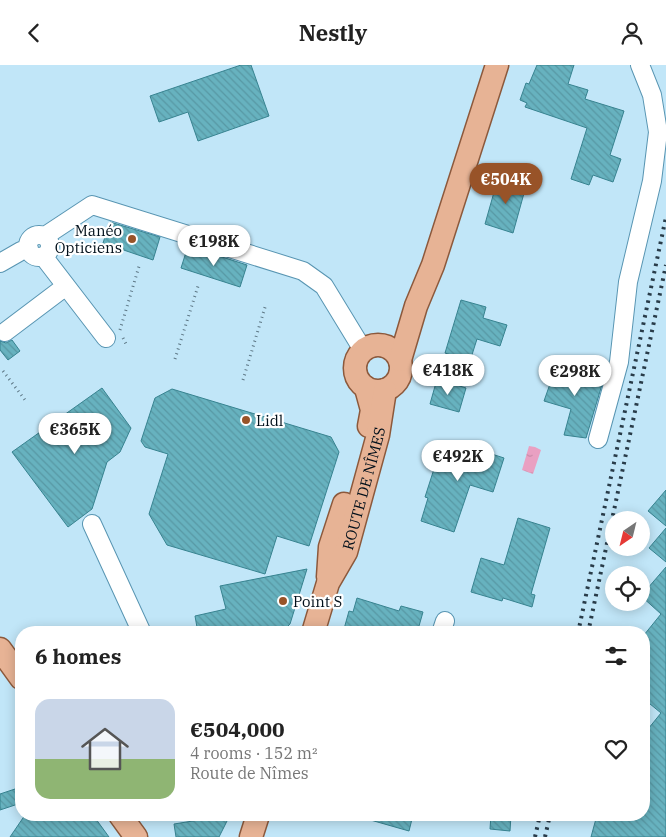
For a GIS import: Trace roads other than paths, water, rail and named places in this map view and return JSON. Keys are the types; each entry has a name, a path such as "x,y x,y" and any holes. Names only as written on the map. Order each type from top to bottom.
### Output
{"main road":[{"path":"394,353 410,329 416,306 422,260 482,65"},
{"path":"416,306 434,265 497,65"},
{"path":"378,345 394,353 400,373 392,386 376,389 356,376 356,361 363,350 370,346 378,345"},
{"name":"ROUTE DE NÎMES","path":"315,626 328,583 346,551 367,480 378,435 376,389"},
{"path":"0,649 15,670"},
{"path":"124,821 136,837"},
{"path":"251,837 256,821"}],"street":[{"path":"598,439 619,362 628,282 652,181 656,152 658,132 652,95 640,65"},
{"path":"0,263 21,251 36,253 50,248 49,242 45,237 92,205 303,271 324,286 363,350"},
{"path":"36,253 66,286 106,338"},
{"path":"6,332 66,286"},
{"path":"92,524 139,626"}],"water":[{"path":"529,446 541,450 533,474 522,470"}],"railway":[{"path":"579,626 666,217"},
{"path":"589,626 666,265"},
{"path":"535,837 539,821"},
{"path":"545,837 549,821"}],"place":[{"name":"Manéo Opticiens","path":"132,239"},
{"name":"Lidl","path":"246,420"},
{"name":"Point S","path":"283,601"}]}
